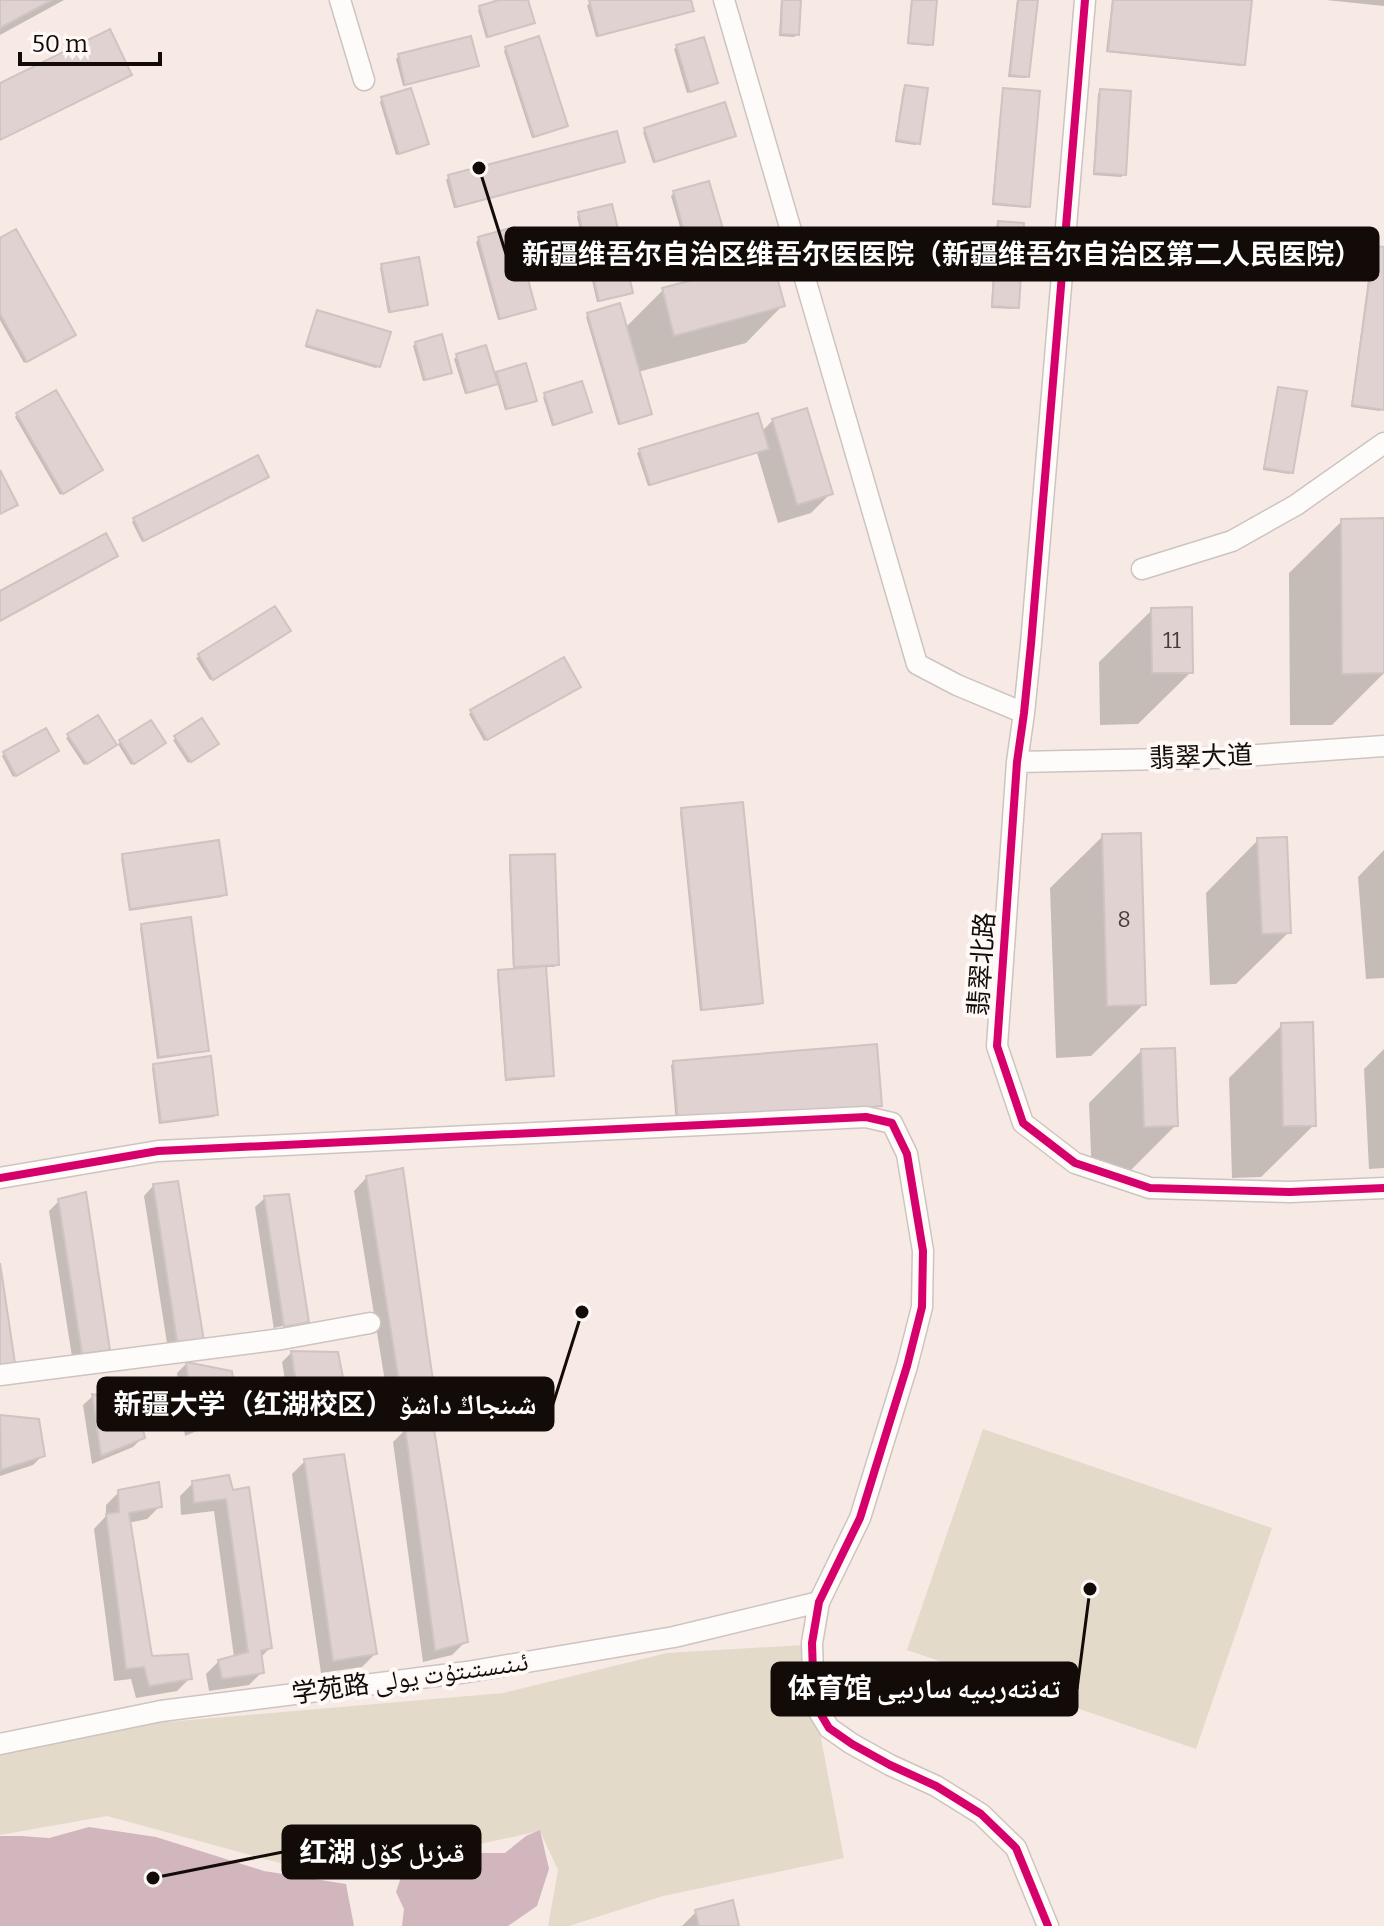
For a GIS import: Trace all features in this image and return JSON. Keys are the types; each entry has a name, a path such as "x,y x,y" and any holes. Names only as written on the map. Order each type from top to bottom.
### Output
{"street":[{"path":"340,0 364,80"},
{"path":"724,0 917,664 957,685 1024,713"},
{"name":"翡翠北路","path":"1085,0 1024,713 1017,762 997,1046 1023,1123 1075,1163 1150,1188 1290,1192 1384,1188"},
{"path":"1142,569 1232,541 1296,505 1384,443"},
{"name":"翡翠大道","path":"1017,762 1214,758 1384,746"},
{"path":"0,1178 158,1151 866,1117 892,1123 907,1154 923,1251 922,1307 860,1518 819,1602 812,1643 814,1703 829,1728 852,1744 936,1786 981,1814 1016,1848 1048,1926"},
{"path":"0,1375 282,1339 370,1323"},
{"name":"学苑路 ئىنىستىتۇت يولى","path":"0,1744 161,1711 495,1668 674,1637 819,1602"}],"shaded area":[{"path":"983,1429 1272,1528 1196,1749 907,1650"},
{"path":"803,1645 844,1858 663,1896 569,1926 548,1926 558,1870 540,1831 382,1865 313,1872 107,1816 0,1835 0,1751 120,1726 503,1693 667,1653"},
{"path":"89,1827 156,1837 264,1871 346,1884 354,1926 0,1926 0,1836 49,1838"},
{"path":"540,1830 549,1869 537,1906 508,1926 402,1926 404,1909 396,1892 404,1868 439,1866 469,1853 505,1853 526,1836"}],"building":[{"path":"0,0 52,0 0,28"},
{"path":"499,0 528,0 535,23 488,37 479,6"},
{"path":"589,0 691,0 694,11 598,36"},
{"path":"782,0 801,0 799,35 781,34"},
{"path":"912,0 937,0 933,45 908,43"},
{"path":"1018,0 1038,0 1029,77 1010,75"},
{"path":"1113,0 1252,0 1245,65 1108,51"},
{"path":"110,29 132,75 0,140 0,83"},
{"path":"471,36 479,66 405,85 398,54"},
{"path":"539,36 568,126 534,137 505,47"},
{"path":"704,37 718,83 690,92 676,45"},
{"path":"905,85 928,88 920,144 896,140"},
{"path":"411,88 429,144 399,154 381,97"},
{"path":"1003,88 1040,91 1030,207 993,203"},
{"path":"1100,89 1131,91 1126,175 1094,173"},
{"path":"725,102 736,136 655,162 644,128"},
{"path":"617,131 625,162 456,207 448,175"},
{"path":"709,181 726,239 689,250 673,191"},
{"path":"612,204 633,293 599,301 578,212"},
{"path":"998,221 1024,223 1019,308 992,306"},
{"path":"514,227 536,309 500,319 478,237"},
{"path":"16,229 76,335 27,362 0,314 0,238"},
{"path":"1374,246 1384,247 1384,410 1352,405"},
{"path":"419,257 428,305 390,312 381,264"},
{"path":"772,259 785,306 674,336 662,288"},
{"path":"620,303 652,414 620,424 587,313"},
{"path":"317,310 391,332 380,367 306,345"},
{"path":"442,334 452,373 425,380 415,342"},
{"path":"486,345 498,384 467,393 456,354"},
{"path":"526,363 537,401 507,409 496,372"},
{"path":"582,381 592,412 554,425 544,393"},
{"path":"1278,387 1307,391 1293,473 1264,468"},
{"path":"56,390 103,470 63,494 16,413"},
{"path":"807,408 833,494 797,505 772,419"},
{"path":"758,413 769,449 650,485 639,449"},
{"path":"258,455 269,477 144,541 133,518"},
{"path":"0,470 18,505 0,514"},
{"path":"1384,518 1384,673 1342,674 1341,519"},
{"path":"106,533 118,556 0,621 0,591"},
{"path":"275,606 291,631 213,680 198,654"},
{"path":"1192,607 1193,673 1152,673 1151,608"},
{"path":"564,657 581,687 487,740 470,710"},
{"path":"98,715 117,745 87,764 67,734"},
{"path":"202,718 219,744 191,762 174,736"},
{"path":"151,720 166,743 134,764 119,740"},
{"path":"46,728 59,751 16,776 3,752"},
{"path":"743,802 763,1003 702,1010 681,808"},
{"path":"1141,833 1146,1005 1107,1006 1102,834"},
{"path":"1287,837 1291,933 1262,934 1257,838"},
{"path":"219,840 227,895 130,909 122,854"},
{"path":"555,854 559,965 514,967 510,855"},
{"path":"191,917 209,1051 159,1057 141,924"},
{"path":"546,966 554,1076 506,1079 498,970"},
{"path":"1313,1022 1316,1126 1283,1126 1281,1023"},
{"path":"877,1044 882,1106 678,1123 673,1061"},
{"path":"1175,1048 1178,1126 1144,1127 1141,1049"},
{"path":"211,1056 218,1115 161,1122 153,1064"},
{"path":"403,1168 433,1381 406,1389 400,1388 366,1176"},
{"path":"178,1181 204,1341 178,1348 153,1184"},
{"path":"86,1192 110,1350 82,1354 58,1199"},
{"path":"289,1194 309,1322 284,1327 264,1196"},
{"path":"0,1263 15,1363 0,1365"},
{"path":"291,1351 338,1352 346,1393 300,1407"},
{"path":"186,1362 232,1371 237,1410 194,1428"},
{"path":"92,1394 137,1403 145,1438 101,1456"},
{"path":"0,1415 39,1419 45,1456 1,1470"},
{"path":"433,1423 468,1642 435,1651 405,1427"},
{"path":"344,1454 377,1654 333,1661 304,1459"},
{"path":"229,1475 233,1490 249,1487 272,1648 261,1651 264,1673 222,1679 218,1660 248,1652 226,1499 194,1503 192,1481"},
{"path":"159,1482 162,1507 129,1513 152,1656 188,1654 192,1679 149,1686 144,1667 126,1669 106,1514 119,1512 118,1490"},
{"path":"733,1900 739,1926 699,1926 695,1910"}],"cycle path":[{"path":"1085,0 1031,644 1017,762 997,1046 1023,1123 1075,1163 1150,1188 1290,1192 1384,1188"},
{"path":"0,1178 158,1151 866,1117 892,1123 907,1154 923,1251 922,1307 860,1518 819,1602 812,1643 814,1703 829,1728 852,1744 936,1786 981,1814 1016,1848 1048,1926"}],"place":[{"name":"新疆维吾尔自治区维吾尔医医院（新疆维吾尔自治区第二人民医院）","path":"479,168"},
{"name":"新疆大学（红湖校区） شىنجاڭ داشۆ","path":"582,1312"},
{"name":"体育馆 تەنتەربىيە سارىيى","path":"1090,1589"},
{"name":"红湖 قىزىل كۆل","path":"153,1878"}]}
